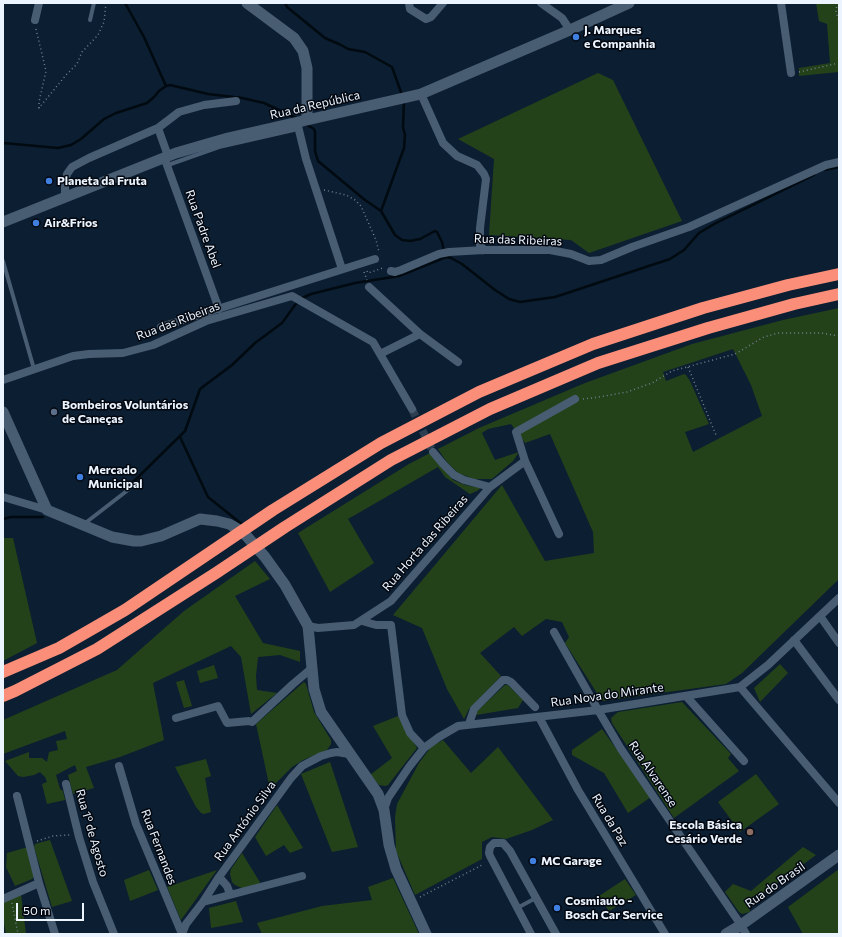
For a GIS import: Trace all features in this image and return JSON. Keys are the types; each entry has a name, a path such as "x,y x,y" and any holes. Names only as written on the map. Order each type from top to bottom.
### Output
{"highway":[{"path":"3,672 59,648 125,610 273,510 381,443 472,396 593,344 703,308 788,285 839,274"},
{"path":"3,696 97,649 391,460 490,409 598,363 708,328 794,304 839,294"}],"street":[{"path":"35,20 40,3"},
{"path":"247,3 294,38 304,52 307,68 301,124 306,159 342,269"},
{"path":"409,3 410,9 426,18 431,17 443,3"},
{"path":"542,3 562,18 570,30"},
{"name":"Rua da República","path":"3,222 65,197 228,138 301,124 421,94 629,3"},
{"path":"781,3 791,73"},
{"path":"421,94 443,143 457,156 476,164 484,174 486,179 480,228 480,245 484,250"},
{"path":"65,197 66,178 72,167 158,128 179,112 236,101"},
{"name":"Rua Padre Abel","path":"158,128 167,159 219,309"},
{"name":"Rua das Ribeiras","path":"391,271 395,272 439,254 484,250 550,250 595,262 690,227 826,165 839,162"},
{"path":"161,327 377,258"},
{"path":"370,287 420,334 458,362"},
{"name":"Rua das Ribeiras","path":"3,380 73,356 123,353 154,345 206,321 292,296 373,342 380,354"},
{"path":"412,408 380,354 420,334"},
{"path":"558,534 525,460 516,432 575,399"},
{"path":"3,412 47,510"},
{"name":"Rua Horta das Ribeiras","path":"433,452 454,475 464,480 490,487"},
{"name":"Rua Horta das Ribeiras","path":"308,626 318,628 354,625 391,601 490,487 525,460"},
{"path":"3,497 47,510 112,537 134,541 141,541 161,536 200,519 208,519 229,524 243,532 265,557 285,585 308,626 314,689 321,712 378,794 384,810 389,845 396,869 426,934"},
{"name":"Rua Nova do Mirante","path":"384,810 388,798 424,748 458,726 598,710 740,687 768,666 839,598"},
{"path":"820,616 839,643"},
{"path":"362,621 376,625 391,625 402,716 410,733 424,748"},
{"name":"Rua Alvarense","path":"554,632 622,749 743,930"},
{"path":"794,640 839,700"},
{"path":"176,718 218,706 227,723 252,722 292,684 312,668"},
{"path":"469,724 474,710 503,680 511,682 535,707"},
{"path":"740,687 839,803"},
{"path":"686,696 744,761"},
{"name":"Rua da Paz","path":"539,716 578,790 665,934"},
{"name":"Rua António Silva","path":"182,934 186,924 203,902 219,877 291,778 302,766 321,756 331,753 336,752 349,754"},
{"name":"Rua Fernandes","path":"119,766 136,824 182,934"},
{"name":"Rua 1º de Agosto","path":"66,784 78,834 93,882 114,934"},
{"path":"17,796 39,883 55,934"},
{"path":"531,934 489,853 490,847 494,843 504,843 510,851 556,934"},
{"name":"Rua do Brasil","path":"726,934 743,930 839,855"},
{"path":"203,902 302,876"},
{"path":"219,877 227,886 230,894"},
{"path":"7,897 39,883"}],"lane":[{"path":"90,20 94,3"},
{"path":"3,261 34,370"},
{"path":"83,525 128,490"},
{"path":"517,908 537,898"}],"path":[{"path":"35,20 36,34 46,71 39,102 40,108 66,75 77,64 82,52 98,35 104,22 106,3"},
{"path":"837,3 836,12 839,21"},
{"path":"791,73 839,63"},
{"path":"315,187 346,196 355,200 361,206 376,240 377,258"},
{"path":"360,263 370,287"},
{"path":"575,399 599,397 627,392 652,383 672,371 735,354 764,337 778,333 821,333 839,336"},
{"path":"688,367 716,435"},
{"path":"29,843 53,836 78,834"},
{"path":"412,902 492,860"},
{"path":"7,897 18,934"}],"green space":[{"path":"816,3 839,3 839,72 799,76 799,68 830,63 827,24 819,21"},
{"path":"598,73 613,80 682,221 589,253 571,240 489,235 494,159 458,139"},
{"path":"839,308 839,579 742,673 726,684 602,701 565,643 569,637 562,622 546,619 522,636 514,627 480,653 501,676 469,709 464,719 447,689 422,628 393,615 502,485 545,561 594,553 593,532 550,434 525,443 511,424 488,429 482,433 495,460 519,452 513,461 492,479 474,479 458,473 446,461 438,449 479,428 585,383 692,344 783,320","holes":["733,349 751,385 762,416 693,452 685,432 709,424 686,375 684,374 666,381 663,372"]},
{"path":"430,453 453,480 465,485 481,488 470,494 445,477 438,467 348,519 374,563 330,592 298,533 409,464"},
{"path":"3,538 13,538 37,643 3,661"},
{"path":"255,561 270,579 235,596 263,643 300,651 300,662 280,655 258,657 256,676 257,690 277,693 251,714 241,657 231,646 153,683 164,740 120,757 86,767 94,788 73,794 68,775 77,771 75,765 56,775 65,800 47,804 42,784 47,782 45,777 40,772 23,777 18,776 5,761 29,752 29,758 42,758 47,762 49,752 58,750 56,741 67,739 65,731 3,754 3,720 117,670 184,611"},
{"path":"780,664 788,673 760,702 754,688"},
{"path":"214,665 218,678 200,683 197,671"},
{"path":"184,680 192,706 184,708 176,682"},
{"path":"304,682 306,684 314,712 331,740 331,744 327,750 303,760 292,767 270,789 256,724"},
{"path":"505,685 508,685 523,700 518,708 476,715 475,713"},
{"path":"682,702 731,754 728,758 739,771 674,818 612,723 611,718 618,712"},
{"path":"398,716 417,748 388,785 379,785 370,775 392,758 373,726"},
{"path":"602,729 651,797 628,813 604,773 572,755 572,750"},
{"path":"443,740 471,773 498,747 553,820 532,830 506,839 492,837 482,842 482,859 415,895 396,851 395,817 397,804 419,763 431,747"},
{"path":"206,759 211,776 205,778 211,812 204,814 201,813 196,807 175,767"},
{"path":"330,762 358,847 332,852 301,774"},
{"path":"756,774 779,804 740,832 718,802"},
{"path":"277,805 303,848 290,853 284,845 266,856 255,837"},
{"path":"50,840 72,901 52,907 34,847 35,844"},
{"path":"28,847 34,877 15,886 6,867 7,853"},
{"path":"803,847 816,855 749,904 750,912 742,914 739,912 725,892 733,884 751,891"},
{"path":"242,853 261,884 244,889 232,882 230,874 231,869"},
{"path":"839,869 839,934 803,934 788,907"},
{"path":"149,870 158,890 130,901 124,880"},
{"path":"217,870 181,920 167,887"},
{"path":"393,878 419,934 262,934 257,923 322,906 372,900 368,887"},
{"path":"625,879 636,895 609,911 599,896"},
{"path":"21,894 26,934 6,934 3,918 3,902"},
{"path":"236,901 243,922 211,928 209,908"}],"waterway":[{"path":"125,3 144,37 166,86"},
{"path":"285,3 287,7 325,38 348,49 365,52 392,67 402,95"},
{"path":"3,143 58,148 71,145 81,139 104,119 116,113 147,103 159,91 170,85 208,94 242,98 264,103 296,118"},
{"path":"381,211 404,148 404,102"},
{"path":"307,125 314,129 315,132 315,151 318,161 365,200 381,211 395,235 402,240 410,241 420,239 435,231 442,242 444,251"},
{"path":"824,170 839,167"},
{"path":"127,488 185,431 200,389 232,365 255,343 282,323 302,298 311,294 355,283 399,276 446,257 462,264 509,299 520,302 555,297 670,259 684,250 699,233 716,223 814,175"},
{"path":"180,437 208,497 243,525"},
{"path":"3,519 11,517 43,517"}],"tunnel":[{"path":"412,409 433,452"}],"place":[{"name":"J. Marques e Companhia","path":"576,37"},
{"name":"Planeta da Fruta","path":"49,181"},
{"name":"Air&Frios","path":"36,223"},
{"name":"Bombeiros Voluntários de Caneças","path":"54,412"},
{"name":"Mercado Municipal","path":"80,477"},
{"name":"Escola Básica Cesário Verde","path":"750,832"},
{"name":"MC Garage","path":"533,861"},
{"name":"Cosmiauto - Bosch Car Service","path":"557,908"}]}
